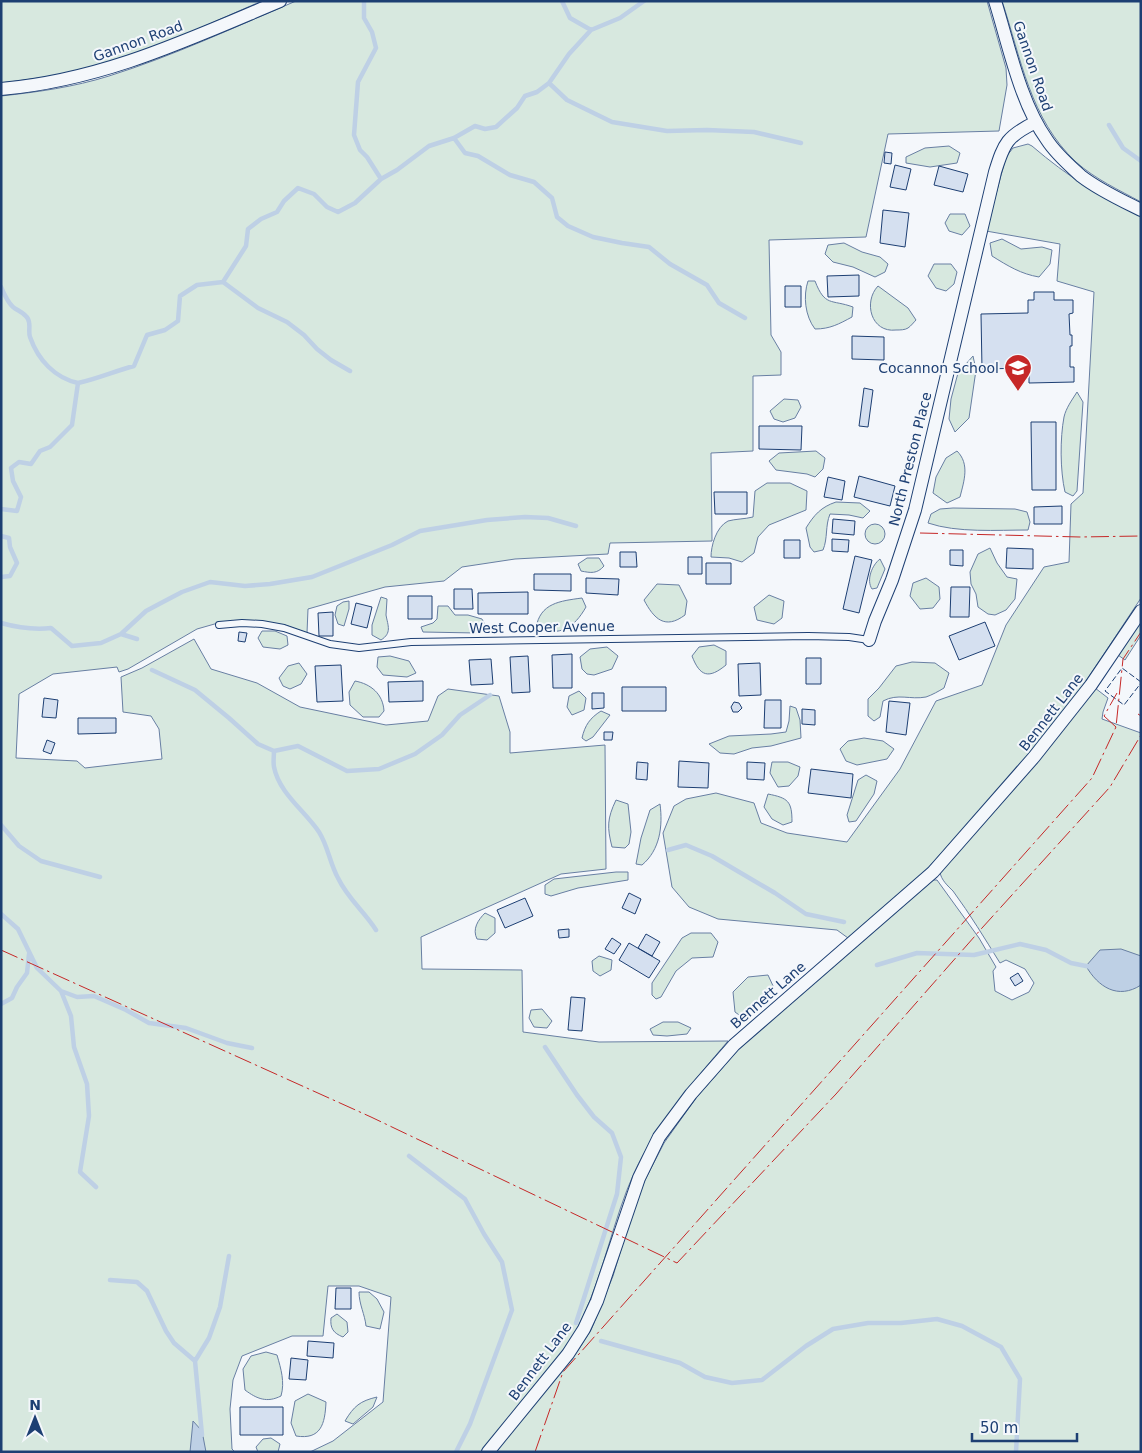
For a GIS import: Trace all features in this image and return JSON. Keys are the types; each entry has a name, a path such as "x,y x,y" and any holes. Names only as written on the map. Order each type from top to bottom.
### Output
{"street":[{"name":"Gannon Road","path":"1,89 36,86 107,70 159,52 280,1"},
{"name":"Gannon Road","path":"995,1 1015,68 1036,122 1047,140 1064,160 1083,177 1141,210"},
{"name":"North Preston Place","path":"869,640 875,620 892,580 915,510 995,172 1004,146 1022,129 1036,122"},
{"name":"Bennett Lane","path":"488,1452 568,1354 584,1329 597,1301 638,1178 659,1137 691,1094 734,1045 933,872 1034,757 1091,685 1141,612"}],"lane":[{"name":"West Cooper Avenue","path":"219,625 262,624 284,628 330,644 359,648 412,642 502,640 808,636 850,637 869,640"}],"shaded area":[{"path":"1,1 262,1 122,59 73,72 1,83"},
{"path":"296,1 987,1 1006,68 1007,85 999,131 888,134 866,237 769,240 771,335 781,352 781,375 753,376 753,451 711,453 712,541 610,543 608,554 515,559 462,567 444,581 385,587 308,609 307,633 285,625 218,623 197,629 128,669 119,672 117,667 53,674 19,694 16,758 77,761 85,768 162,759 159,729 151,716 123,712 121,677 142,668 194,639 211,669 257,683 300,707 386,725 428,721 438,696 448,689 499,696 510,732 510,753 605,745 606,869 561,874 421,937 422,969 522,970 523,1032 599,1042 728,1041 676,1104 643,1155 620,1209 590,1301 573,1336 482,1452 310,1452 333,1441 383,1402 391,1297 359,1286 328,1286 323,1336 292,1336 242,1356 233,1380 230,1409 232,1449 235,1452 1,1452 1,96 56,89 109,76 180,50"},
{"path":"1002,1 1141,1 1141,202 1091,174 1060,145 1037,107"},
{"path":"1028,144 1085,185 1141,217 1141,598 1086,681 1029,756 926,870 848,938 837,930 718,919 689,907 672,887 663,833 674,806 686,799 716,793 754,803 761,823 787,833 847,842 900,769 936,701 982,685 1006,625 1044,567 1069,562 1071,504 1083,493 1094,292 1057,281 1060,244 986,231 1006,157 1013,148"},
{"path":"949,146 960,153 957,163 930,167 906,163 906,157 925,148"},
{"path":"950,214 965,214 970,226 962,235 949,231 945,223"},
{"path":"1002,239 1021,249 1042,247 1052,250 1050,264 1039,277 1020,272 992,256 990,243"},
{"path":"844,243 862,252 880,257 888,264 885,272 875,277 853,267 833,262 825,254 828,245"},
{"path":"934,264 951,264 957,272 954,284 946,291 936,288 928,276"},
{"path":"808,281 815,281 822,295 829,301 853,307 852,317 830,327 815,329 809,318 806,306"},
{"path":"878,286 908,308 916,320 908,328 887,330 875,322 872,315 871,300"},
{"path":"973,356 976,370 969,418 955,432 949,419 951,399 958,373"},
{"path":"1077,392 1083,402 1077,491 1073,496 1065,492 1061,464 1061,444 1065,414"},
{"path":"784,399 798,400 801,407 795,418 783,422 774,419 770,411"},
{"path":"816,451 825,458 823,469 815,477 807,474 776,470 769,461 779,453"},
{"path":"957,451 964,461 964,479 960,497 947,503 933,493 936,477 946,458"},
{"path":"767,483 790,483 807,491 806,510 769,525 758,537 754,553 742,562 729,558 711,557 713,542 720,528 728,521 753,517 755,491"},
{"path":"836,502 860,503 870,511 863,518 830,514 823,550 814,552 810,547 806,528 818,512"},
{"path":"940,509 1015,509 1027,512 1030,522 1028,530 964,530 928,523 931,514"},
{"path":"871,524 879,524 885,530 885,538 879,544 871,544 865,538 865,530"},
{"path":"990,548 997,563 1007,577 1017,579 1015,599 1006,610 995,615 988,614 978,607 976,594 971,584 970,572 978,554"},
{"path":"587,558 599,558 604,566 594,572 581,571 578,564"},
{"path":"880,559 885,569 877,588 872,589 870,585 871,573"},
{"path":"926,578 939,587 940,599 933,608 920,609 910,596 913,583"},
{"path":"657,584 679,585 687,601 685,615 672,622 666,622 656,617 644,600"},
{"path":"769,595 784,601 782,618 774,624 757,620 754,607"},
{"path":"381,597 387,599 388,632 381,640 372,635 372,625"},
{"path":"582,598 586,607 566,629 545,631 536,628 538,620 547,608 566,600"},
{"path":"349,601 349,609 344,626 338,624 335,615 337,606"},
{"path":"438,606 448,606 455,615 468,615 482,619 485,625 476,633 423,632 421,627 433,623 437,619"},
{"path":"1141,621 1141,635 1125,660 1118,655"},
{"path":"262,631 275,631 287,636 288,645 280,649 263,647 258,638"},
{"path":"714,645 726,651 726,665 715,672 706,674 698,668 692,656 699,647"},
{"path":"607,647 618,656 612,669 594,675 587,674 582,669 580,657 590,649"},
{"path":"390,656 409,661 416,673 407,677 383,675 377,667 378,657"},
{"path":"912,662 935,663 949,673 944,688 926,697 894,697 883,701 880,717 874,721 868,716 868,699 896,666"},
{"path":"299,663 307,674 301,684 290,689 283,686 279,678 288,666"},
{"path":"355,681 371,687 379,695 384,711 379,717 363,717 350,705 349,692"},
{"path":"1095,688 1108,698 1102,719 1141,733 1141,1452 495,1452 577,1352 591,1330 613,1276 644,1182 664,1143 696,1098 738,1050 785,1007 933,880 937,880 979,938 996,967 993,971 995,991 1012,1000 1029,992 1034,983 1025,969 1006,960 1000,963 953,891 943,880 940,872 1019,782"},
{"path":"579,691 586,698 584,710 572,715 567,707 569,696"},
{"path":"790,706 796,708 800,720 801,738 771,746 752,748 734,754 720,753 709,744 729,736 786,732"},
{"path":"601,711 610,715 593,737 586,741 582,738 586,726"},
{"path":"864,738 883,741 894,749 887,759 857,765 846,761 840,749 848,741"},
{"path":"772,762 788,762 800,767 798,776 789,786 778,787 770,773"},
{"path":"866,775 877,781 874,794 856,821 849,822 847,815 858,780"},
{"path":"768,794 780,797 788,802 791,809 792,822 783,825 772,819 764,807"},
{"path":"616,800 628,804 631,832 629,844 625,848 612,847 610,840 609,818"},
{"path":"660,804 661,821 656,845 653,852 642,865 636,864 641,838 650,810"},
{"path":"628,872 628,880 578,888 551,896 545,894 545,885 554,879"},
{"path":"485,913 495,918 495,933 487,940 477,939 476,925"},
{"path":"691,933 711,933 718,942 713,957 692,958 676,971 661,997 656,999 652,995 652,983 682,938"},
{"path":"599,956 612,960 611,970 600,976 593,971 592,961"},
{"path":"768,975 774,988 764,1001 742,1017 735,1012 733,992 748,977"},
{"path":"542,1009 552,1021 547,1028 534,1027 529,1018 531,1010"},
{"path":"663,1022 678,1022 691,1028 687,1034 653,1035 650,1029"},
{"path":"359,1292 369,1292 377,1299 384,1312 380,1329 366,1326"},
{"path":"337,1314 347,1322 348,1332 343,1337 335,1332 331,1325 331,1318"},
{"path":"266,1352 277,1355 283,1386 281,1396 267,1400 258,1398 245,1390 243,1369 251,1356"},
{"path":"308,1394 326,1402 323,1423 316,1433 304,1437 296,1436 291,1423 295,1401"},
{"path":"377,1397 373,1407 353,1424 345,1421 351,1411 358,1405 366,1400"},
{"path":"271,1438 280,1444 278,1452 258,1452 256,1447 263,1439"}],"water":[{"path":"1121,949 1141,956 1141,985 1133,989 1117,991 1109,989 1096,980 1086,966 1100,950"},
{"path":"193,1421 202,1431 206,1452 190,1452"}],"building":[{"path":"885,152 892,153 891,164 884,163"},
{"path":"895,165 911,169 906,190 890,187"},
{"path":"939,166 968,174 963,192 934,185"},
{"path":"883,210 909,213 905,247 880,243"},
{"path":"859,275 859,296 828,297 827,276"},
{"path":"785,286 801,286 801,307 785,307"},
{"path":"1034,292 1054,292 1054,300 1073,300 1073,313 1069,314 1070,335 1072,335 1070,367 1074,367 1074,382 1029,383 1029,368 982,369 981,314 1028,313 1028,300 1034,300"},
{"path":"852,336 884,337 884,360 852,359"},
{"path":"864,388 873,390 868,427 859,426"},
{"path":"1031,422 1056,422 1056,490 1032,490"},
{"path":"759,426 802,426 801,450 759,449"},
{"path":"859,476 895,486 890,506 854,497"},
{"path":"828,477 845,481 842,500 824,497"},
{"path":"714,492 747,492 747,514 715,514"},
{"path":"1062,506 1062,524 1034,524 1034,507"},
{"path":"833,519 855,521 854,535 832,533"},
{"path":"832,539 849,540 848,552 832,551"},
{"path":"784,540 800,540 800,558 784,558"},
{"path":"1007,548 1033,549 1033,569 1006,568"},
{"path":"950,550 963,550 963,566 950,565"},
{"path":"620,552 636,552 637,567 620,567"},
{"path":"855,556 872,560 859,613 843,609"},
{"path":"688,557 702,557 702,574 688,574"},
{"path":"706,563 731,563 731,584 706,584"},
{"path":"534,574 571,574 571,591 534,590"},
{"path":"586,578 619,579 618,595 586,593"},
{"path":"951,587 970,587 969,617 950,617"},
{"path":"454,589 472,589 473,609 454,609"},
{"path":"528,592 528,614 478,614 478,593"},
{"path":"408,596 432,596 432,619 408,619"},
{"path":"356,603 372,607 367,628 351,624"},
{"path":"333,612 333,636 319,636 318,613"},
{"path":"985,622 995,646 959,660 949,636"},
{"path":"239,632 247,633 245,642 238,641"},
{"path":"572,654 572,688 553,688 552,655"},
{"path":"528,656 530,692 512,693 510,657"},
{"path":"806,658 821,658 821,684 806,684"},
{"path":"491,659 493,684 471,685 469,660"},
{"path":"760,663 761,695 739,696 738,664"},
{"path":"341,665 343,701 317,702 315,666"},
{"path":"423,681 423,701 389,702 388,682"},
{"path":"622,687 666,687 666,711 622,711"},
{"path":"592,693 604,693 604,708 592,709"},
{"path":"44,698 58,700 56,718 42,717"},
{"path":"765,700 781,700 781,728 764,728"},
{"path":"889,701 910,703 906,735 886,732"},
{"path":"734,702 739,703 742,708 738,712 733,712 731,707"},
{"path":"802,709 815,710 815,725 802,724"},
{"path":"78,718 116,718 116,733 78,734"},
{"path":"604,732 613,732 612,740 604,740"},
{"path":"47,740 55,743 51,754 43,751"},
{"path":"679,761 709,763 708,788 678,787"},
{"path":"637,762 648,763 647,780 636,779"},
{"path":"747,762 765,763 764,780 747,779"},
{"path":"811,769 853,774 851,798 808,793"},
{"path":"629,893 641,899 635,914 622,908"},
{"path":"525,898 533,916 505,928 497,910"},
{"path":"569,929 569,937 559,938 558,930"},
{"path":"646,934 660,942 652,956 638,948"},
{"path":"612,938 621,944 614,954 605,949"},
{"path":"629,943 660,961 649,978 619,960"},
{"path":"1018,973 1023,981 1015,986 1010,978"},
{"path":"571,997 585,998 582,1031 568,1030"},
{"path":"336,1288 351,1288 351,1309 335,1309"},
{"path":"308,1341 334,1343 333,1358 307,1356"},
{"path":"291,1358 308,1360 306,1380 289,1379"},
{"path":"240,1407 283,1407 283,1435 240,1435"}],"waterway":[{"path":"364,1 364,18 372,32 376,48 358,82 354,135 360,150 367,157 381,179"},
{"path":"562,1 570,18 591,30"},
{"path":"1,509 17,511 21,497 13,481 11,468 19,462 31,464 40,451 50,447 72,425 78,383 134,366 147,335 165,330 178,321 180,296 197,285 223,282 246,246 248,229 261,219 277,212 284,201 298,188 314,194 327,207 338,212 355,203 381,179 397,170 429,146 454,138 475,126 485,129 496,127 517,108 525,96 537,92 549,83 569,54 591,30 620,18 644,1"},
{"path":"549,83 567,100 612,122 667,131 754,132 801,143"},
{"path":"1109,125 1123,148 1141,161"},
{"path":"454,138 465,153 478,156 510,175 534,182 552,198 557,217 568,226 593,237 649,247 670,264 707,285 719,303 745,318"},
{"path":"223,282 258,308 287,322 331,360 350,371"},
{"path":"1,287 11,305 27,317 33,345 48,367 62,377 78,383"},
{"path":"121,634 146,611 182,592 210,582 245,586 312,577 392,545 420,531 487,520 525,517 548,518 576,526"},
{"path":"1,536 9,538 10,547 17,563 10,576 1,577"},
{"path":"1,623 26,628 51,628 72,646 101,643 121,634 137,639"},
{"path":"152,670 195,690 258,744 274,751 298,746 347,771 379,769 415,754 442,735 460,715 490,695"},
{"path":"274,751 274,767 281,785 319,832 325,843 335,873 351,899 376,930"},
{"path":"1,825 19,846 41,861 100,877"},
{"path":"668,850 686,845 712,856 775,893 806,914 844,922"},
{"path":"1,914 18,929 37,968 61,991 71,1016 74,1047 87,1084 89,1116 80,1172 96,1187"},
{"path":"877,965 917,953 974,955 1020,944 1046,950 1071,963 1091,967"},
{"path":"1,1004 12,998 27,973 29,954"},
{"path":"61,991 77,997 94,996 126,1010 149,1023 186,1028 227,1043 252,1048"},
{"path":"545,1047 594,1117 612,1133 621,1157 617,1194 576,1323"},
{"path":"409,1156 465,1199 502,1262 512,1310 470,1424 456,1452"},
{"path":"202,1435 195,1361 209,1338 220,1307 229,1256"},
{"path":"110,1280 137,1282 147,1291 166,1331 174,1343 195,1361"},
{"path":"601,1341 680,1363 705,1377 732,1383 762,1380 806,1346 833,1329 868,1323 901,1323 937,1319 962,1326 1001,1347 1020,1379 1016,1452"}],"fence":[{"path":"1141,682 1122,668 1105,691 1124,705 1141,683"}],"power":[{"path":"920,533 1080,537 1141,536"},
{"path":"535,1452 563,1372 1092,778 1116,727 1123,659 1141,632"},
{"path":"1116,727 1104,716 1117,693"},
{"path":"1,950 371,1117 677,1263 836,1094 982,928 1110,787 1141,735"}],"place":[{"name":"Cocannon School","path":"1018,392"}]}
